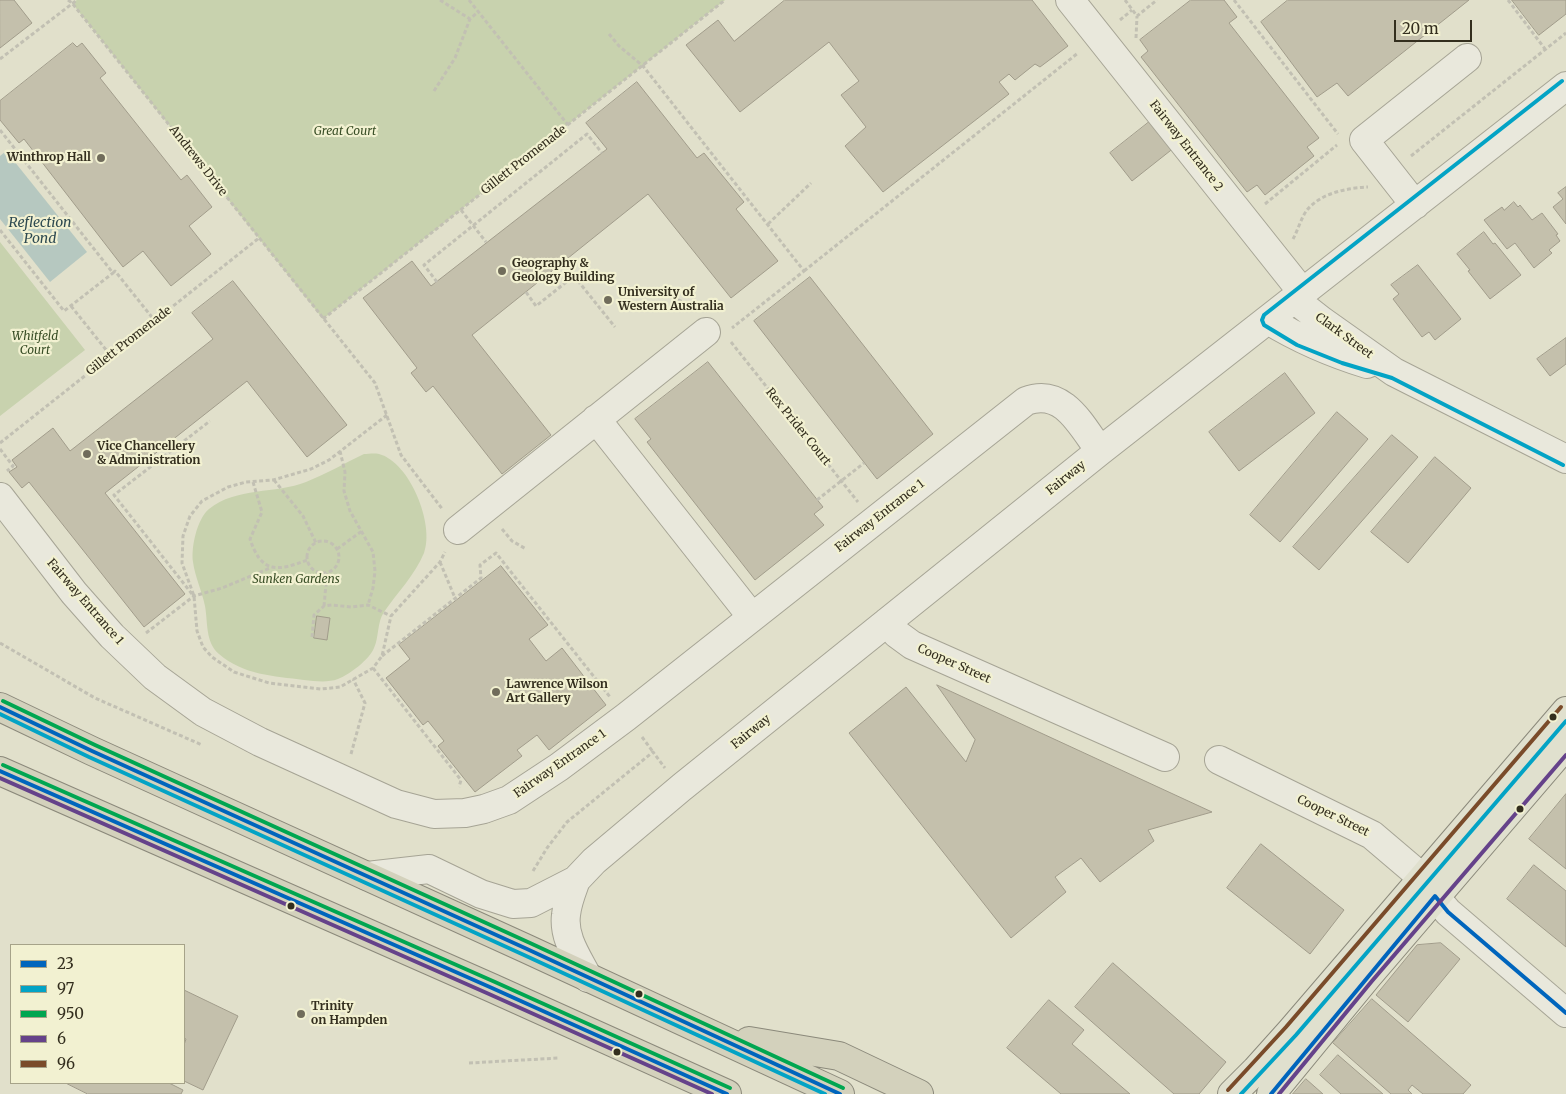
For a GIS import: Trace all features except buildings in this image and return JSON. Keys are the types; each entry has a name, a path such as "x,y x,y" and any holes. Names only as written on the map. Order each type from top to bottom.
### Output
{"highway":[{"path":"0,707 840,1094"},
{"path":"0,771 727,1094"},
{"path":"713,1036 840,1056 920,1094"}],"main road":[{"path":"1271,1094 1566,710"},
{"path":"1232,1094 1566,745"}],"street":[{"name":"Fairway Entrance 2","path":"1070,0 1299,296"},
{"path":"1415,205 1364,140 1467,58"},
{"name":"Fairway","path":"576,880 594,861 682,787 1100,450 1566,86"},
{"name":"Clark Street","path":"1299,296 1322,321 1394,372 1566,459"},
{"name":"Clark Street","path":"1268,320 1299,339 1344,357 1394,372"},
{"path":"458,530 596,419 722,334"},
{"name":"Fairway Entrance 1","path":"5,488 74,593 112,636 155,676 203,712 260,742 396,804 434,814 465,813 484,809 509,800 559,767 626,717 1012,410 1030,399 1049,398 1066,406 1100,450"},
{"path":"596,419 752,617"},
{"name":"Cooper Street","path":"887,622 897,634 912,645 1165,757"},
{"name":"Cooper Street","path":"1219,760 1372,835 1412,869 1448,912 1566,1013"},
{"path":"367,876 429,869 481,894 513,904 531,903 576,880"},
{"path":"576,880 566,914 566,928 570,943 588,978"}],"path":[{"name":"Andrews Drive","path":"68,0 375,383 401,455 458,530"},
{"path":"0,59 77,0"},
{"path":"440,0 470,20"},
{"path":"468,0 568,125"},
{"name":"Gillett Promenade","path":"323,319 725,0"},
{"path":"1125,0 1137,16 1157,0"},
{"path":"1234,0 1343,141 1265,204"},
{"path":"1508,0 1546,49"},
{"path":"434,91 455,58 470,20 478,12"},
{"path":"1293,239 1306,212 1317,200 1333,193 1372,187 1566,33"},
{"path":"609,34 619,46 643,66 804,271"},
{"path":"722,334 1099,36"},
{"path":"0,130 112,273"},
{"path":"437,282 424,265 587,134 602,153"},
{"path":"768,224 812,182"},
{"path":"461,210 486,242"},
{"path":"0,230 64,311 115,271 154,321"},
{"name":"Gillett Promenade","path":"0,443 259,238"},
{"path":"526,292 536,306 574,276 615,327"},
{"path":"71,306 111,356"},
{"name":"Rex Prider Court","path":"722,334 873,520"},
{"path":"387,415 329,460 311,469 273,480 228,487 202,501 190,516 183,536 182,564 194,596 197,631 203,648 212,657 234,672 269,683 321,689 340,687 373,668 382,656 481,578 480,565 496,553 626,717"},
{"path":"194,596 114,496 210,421"},
{"path":"0,448 13,466 5,472 5,488"},
{"path":"340,451 345,472 344,491 350,511 374,552 375,572 368,604"},
{"path":"817,500 864,463"},
{"path":"273,480 303,516 316,543"},
{"path":"252,482 262,512 256,528 251,532 250,539 261,560 270,568"},
{"path":"382,656 391,616 440,562 458,530"},
{"path":"337,549 362,531"},
{"path":"320,541 329,542 337,549 339,554 339,563 327,573 318,573 311,568 307,560 308,552 316,543 320,541"},
{"path":"142,636 194,596 222,588 270,568 278,569 307,560"},
{"path":"440,562 455,598"},
{"path":"324,606 327,573"},
{"path":"312,637 314,615 324,606 350,607 368,604 391,616"},
{"path":"373,668 461,780 459,789"},
{"path":"351,756 365,703 353,679"},
{"path":"532,874 547,848 567,822 654,752 682,787"},
{"path":"469,1063 559,1058"}],"green space":[{"name":"Great Court","path":"77,0 725,0 323,319 72,3"},
{"name":"Whitfeld Court","path":"0,242 85,350 0,416"},
{"name":"Sunken Gardens","path":"364,454 379,454 390,459 401,469 410,481 417,496 423,511 426,527 424,553 411,576 382,616 376,644 372,652 364,662 348,674 338,679 325,681 270,676 228,661 211,644 205,606 195,573 193,549 201,519 209,509 231,497 294,486"}],"water":[{"name":"Reflection Pond","path":"6,151 87,252 50,282 0,219 0,156"}],"transit line":[{"name":"97","path":"1562,81 1264,315 1262,320 1264,325 1297,345 1342,363 1392,378 1563,465"},
{"name":"950","path":"3,701 843,1088"},
{"name":"23","path":"0,707 840,1094"},
{"name":"96","path":"1228,1090 1286,1027 1561,707"},
{"name":"97","path":"0,714 89,757 825,1094"},
{"name":"97","path":"1241,1094 1296,1035 1566,721"},
{"name":"6","path":"1279,1094 1372,981 1566,755"},
{"name":"950","path":"3,765 730,1088"},
{"name":"23","path":"0,771 727,1094"},
{"name":"6","path":"0,778 712,1094"},
{"name":"23","path":"1271,1094 1435,896 1448,912 1566,1013"}],"place":[{"name":"Winthrop Hall","path":"101,158"},
{"name":"Geography & Geology Building","path":"502,271"},
{"name":"University of Western Australia","path":"608,300"},
{"name":"Vice Chancellery & Administration","path":"87,454"},
{"name":"Lawrence Wilson Art Gallery","path":"496,692"},
{"name":"Trinity on Hampden","path":"301,1014"}]}
